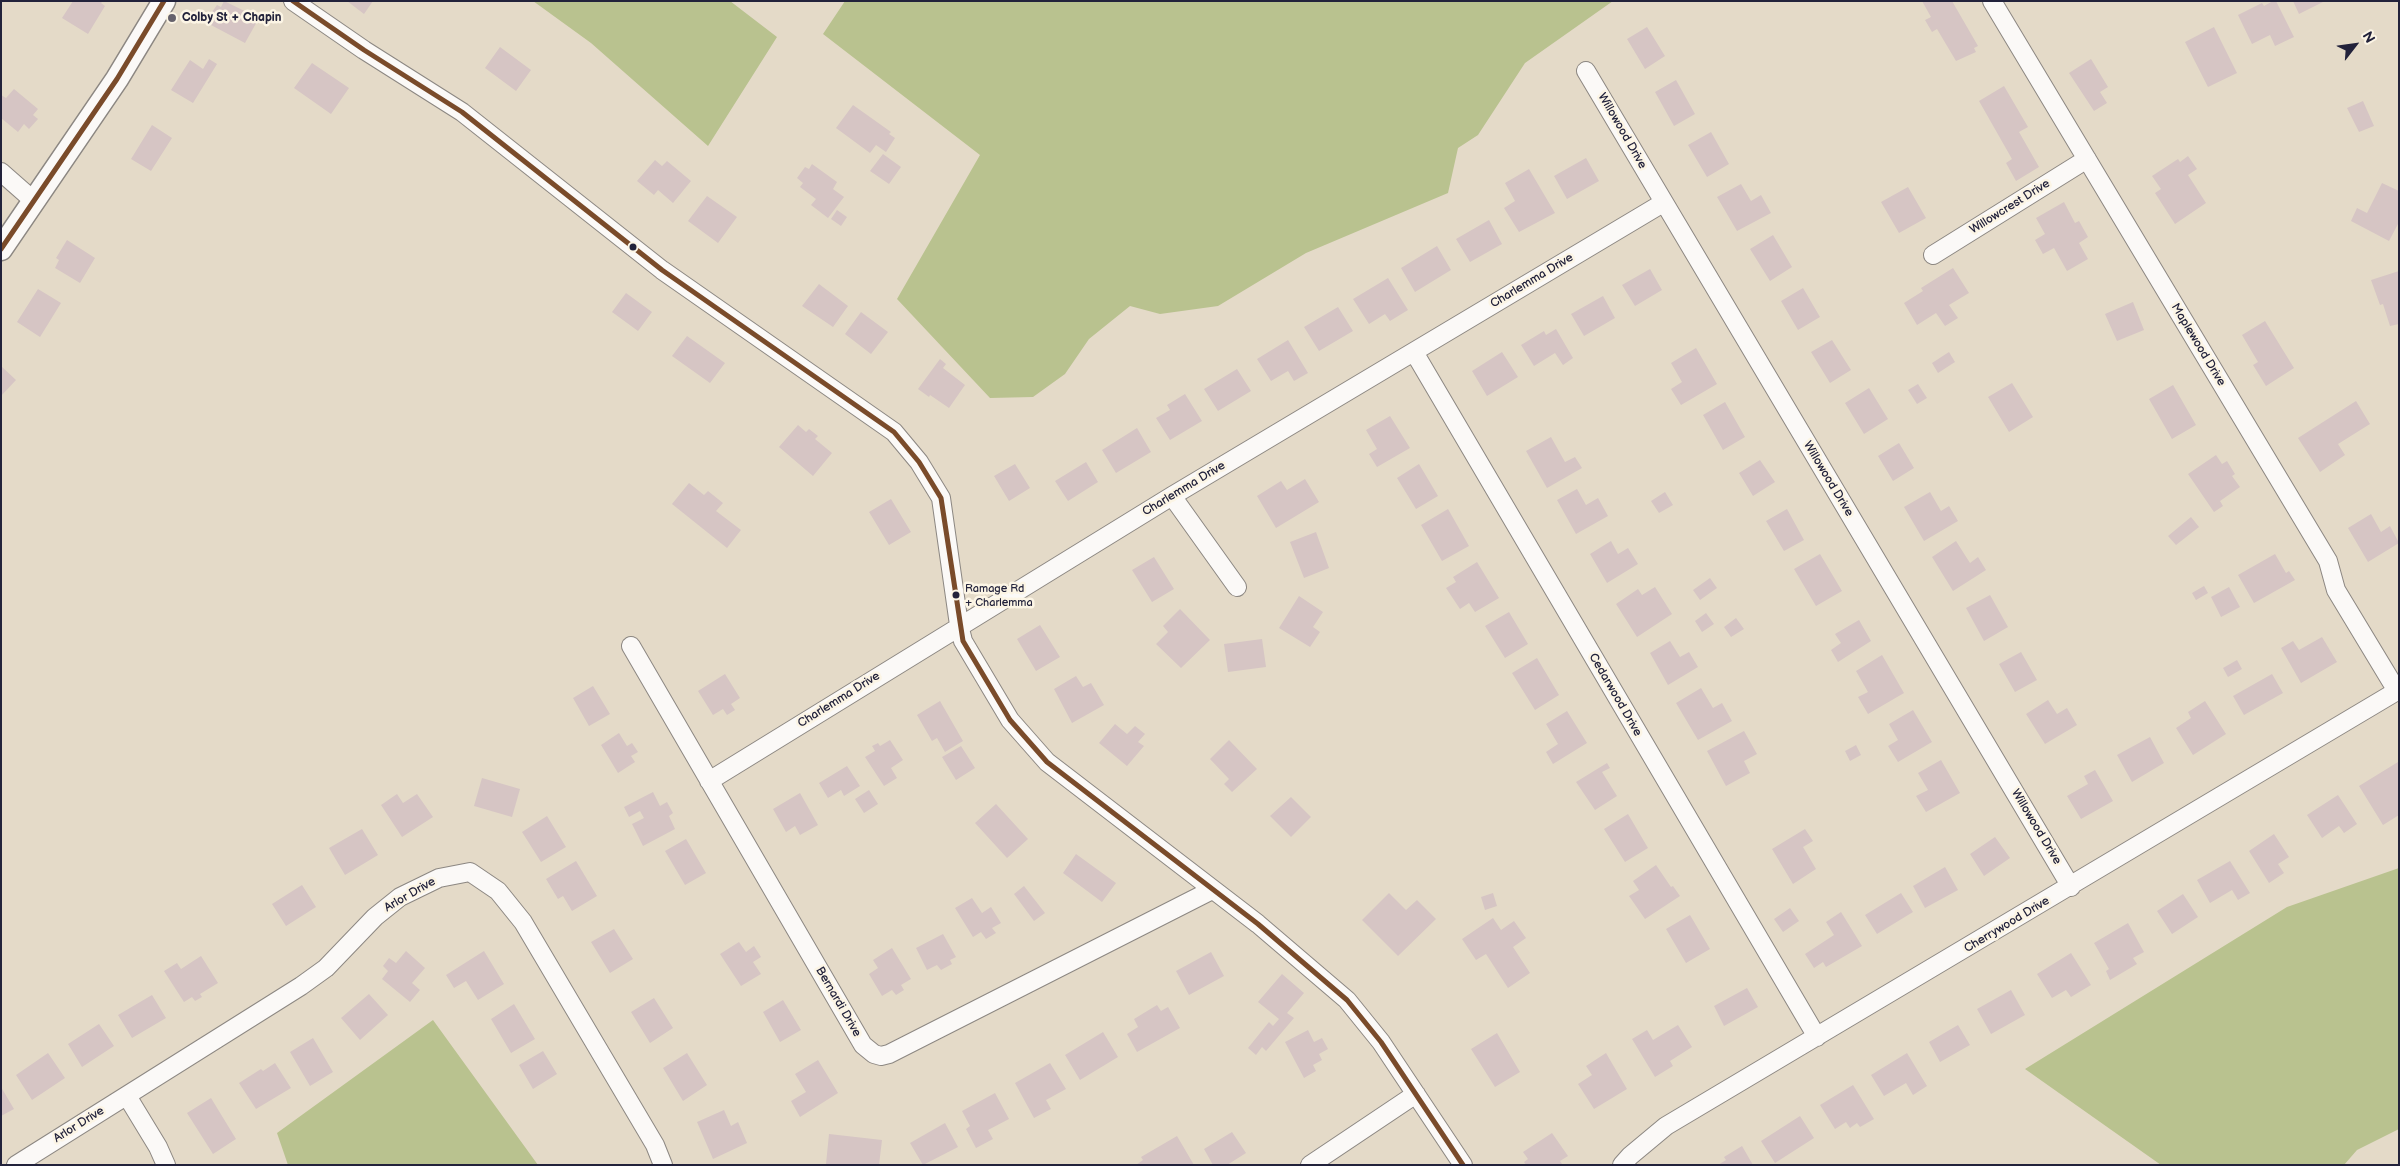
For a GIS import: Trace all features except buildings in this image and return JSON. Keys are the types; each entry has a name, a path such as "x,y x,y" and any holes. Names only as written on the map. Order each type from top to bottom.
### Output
{"street":[{"path":"1,249 117,79 164,1"},
{"path":"294,1 364,50 462,112 662,270 894,432 919,462 941,498 959,626 963,641 1010,720 1047,762 1258,924 1348,1000 1381,1042 1463,1165"},
{"name":"Maplewood Drive","path":"1992,1 2328,561 2336,590 2397,690"},
{"name":"Willowood Drive","path":"1586,71 2071,887"},
{"name":"Willowcrest Drive","path":"1933,255 2087,159"},
{"path":"1,172 34,200"},
{"name":"Charlemma Drive","path":"709,781 1172,496 1664,202"},
{"name":"Cedarwood Drive","path":"1414,352 1817,1037"},
{"path":"1172,496 1237,587"},
{"name":"Bernardi Drive","path":"631,646 863,1045 874,1054 881,1056 898,1050 1212,890"},
{"name":"Cherrywood Drive","path":"1622,1165 1666,1126 2071,887 2397,690"},
{"name":"Arlor Drive","path":"16,1165 314,977 339,955 374,917 400,898 439,878 470,872 498,891 523,922 655,1145 663,1165"},
{"path":"1310,1165 1416,1094"},
{"path":"127,1096 158,1147 166,1165"}],"green space":[{"path":"533,1 730,1 777,37 708,146 591,43"},
{"path":"845,1 1613,1 1525,63 1478,135 1458,148 1448,193 1306,253 1218,306 1160,314 1130,306 1089,339 1065,374 1033,397 990,398 897,299 980,155 823,34"},
{"path":"2399,868 2399,1129 2357,1150 2344,1165 2161,1165 2025,1069 2287,907"},
{"path":"433,1020 538,1165 288,1165 277,1133"}],"transit line":[{"path":"1,249 117,79 164,1"},
{"path":"293,1 364,50 462,112 662,270 894,432 919,462 941,498 963,641 1010,720 1047,762 1258,924 1347,1000 1381,1042 1463,1165"}],"place":[{"name":"Colby St + Chapin","path":"172,18"},
{"name":"Ramage Rd + Charlemma","path":"956,595"}]}
